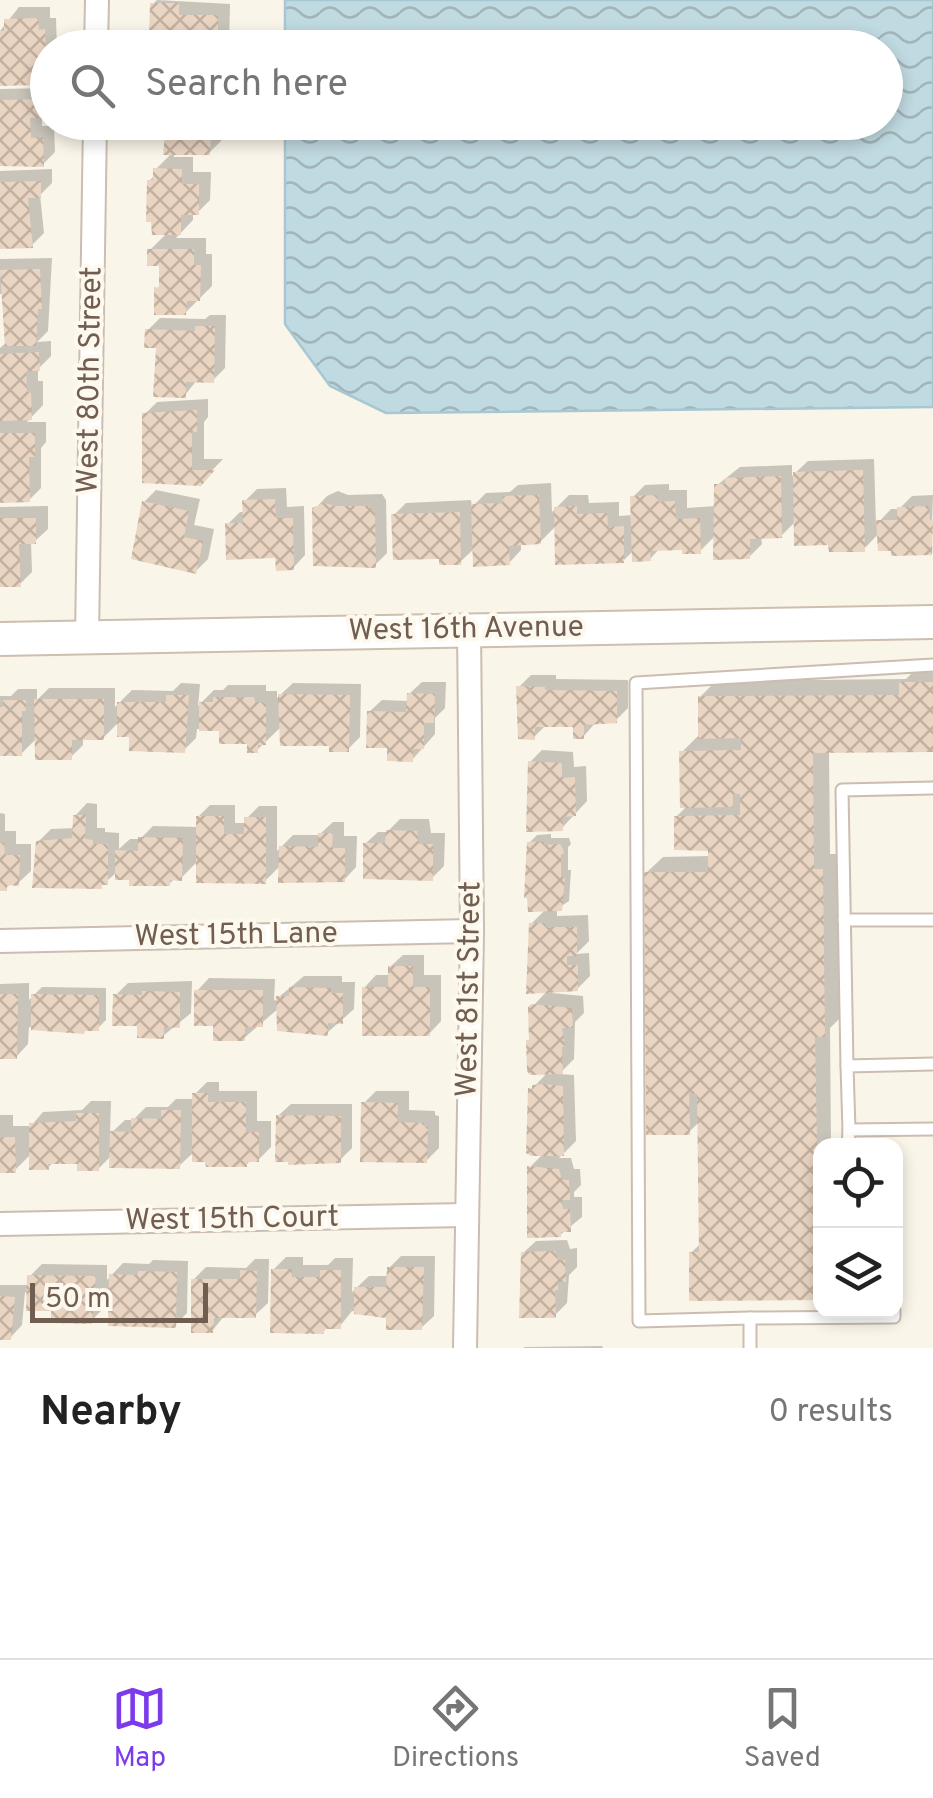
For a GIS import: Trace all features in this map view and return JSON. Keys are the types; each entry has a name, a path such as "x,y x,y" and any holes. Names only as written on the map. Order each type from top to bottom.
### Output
{"street":[{"path":"96,30 97,0"},
{"name":"West 80th Street","path":"88,637 95,140"},
{"name":"West 16th Avenue","path":"0,639 933,622"},
{"name":"West 81st Street","path":"465,1348 472,930 469,629"},
{"name":"West 15th Lane","path":"0,941 472,930"},
{"name":"West 15th Court","path":"0,1224 465,1215"}],"lane":[{"path":"813,1318 639,1321 636,683 933,665"},
{"path":"848,1138 842,790 933,788"},
{"path":"844,920 933,920"},
{"path":"847,1066 933,1064"},
{"path":"848,1130 933,1129"},
{"path":"750,1318 750,1348"}],"water":[{"path":"285,0 933,0 933,407 386,413 330,386 285,324 285,140 903,140 903,30 285,30"}],"building":[{"path":"150,3 179,3 179,15 218,15 218,30 149,30"},
{"path":"38,18 39,30 30,30 30,85 0,86 0,31 4,31 4,19"},
{"path":"30,99 30,140 43,140 44,167 0,166 0,100"},
{"path":"164,140 211,140 210,155 163,155"},
{"path":"153,168 182,169 182,184 199,184 199,215 181,215 181,235 152,235 151,222 146,222 147,180 153,180"},
{"path":"41,181 41,198 28,198 33,248 0,249 0,182"},
{"path":"147,249 194,249 194,265 201,265 200,301 187,301 186,315 154,315 159,266 147,266"},
{"path":"40,269 42,309 38,309 36,346 5,346 0,270"},
{"path":"195,326 215,326 214,383 186,382 186,398 153,397 156,348 144,348 145,329 195,331"},
{"path":"39,352 40,371 26,371 32,420 0,421 0,354"},
{"path":"197,410 197,432 192,432 192,470 215,470 201,486 142,483 142,413"},
{"path":"0,433 35,433 35,457 29,457 30,502 0,503"},
{"path":"863,470 865,552 829,552 828,545 794,546 793,472"},
{"path":"781,476 782,538 750,539 750,559 713,560 714,484 725,484 725,478"},
{"path":"539,495 541,544 509,546 510,565 473,567 471,504 503,503 503,496"},
{"path":"657,495 658,502 675,501 676,519 700,518 701,554 650,551 651,561 632,562 630,496"},
{"path":"275,499 276,518 293,518 294,570 276,571 275,558 226,560 225,523 243,523 242,500"},
{"path":"142,501 189,511 184,537 203,541 196,574 131,559"},
{"path":"324,503 369,506 375,513 376,568 313,566 312,508"},
{"path":"577,506 577,514 607,513 608,527 624,526 624,563 555,565 554,507"},
{"path":"929,506 933,520 932,555 891,556 891,551 878,551 876,520 897,520 897,507"},
{"path":"460,512 461,565 439,565 439,559 393,560 391,514"},
{"path":"0,518 36,518 36,544 19,544 21,587 0,587"},
{"path":"899,682 933,682 933,752 813,753 814,869 823,869 825,1037 815,1037 813,1300 689,1301 689,1252 699,1252 697,1094 689,1093 690,1135 646,1135 644,872 708,872 708,851 674,850 674,816 740,815 740,794 733,794 733,807 680,808 679,751 741,750 741,738 698,739 698,696 899,695"},
{"path":"516,686 617,691 617,723 584,725 584,739 573,739 573,727 535,727 535,740 518,739"},
{"path":"407,693 435,694 434,723 424,723 424,749 413,749 413,762 387,761 387,748 366,748 367,711 406,712"},
{"path":"278,694 350,695 349,752 329,752 329,746 280,746"},
{"path":"166,695 189,695 185,753 129,751 129,737 117,737 117,702 166,702"},
{"path":"213,697 254,697 255,702 266,703 266,745 258,745 258,753 247,753 247,744 219,744 219,731 199,731 199,702 213,702"},
{"path":"34,699 104,699 104,740 72,740 72,760 35,760"},
{"path":"3,700 26,700 26,711 22,711 22,756 0,756"},
{"path":"528,761 562,763 562,778 575,777 576,816 563,817 563,831 526,832"},
{"path":"73,815 86,815 85,839 93,840 93,844 108,844 108,885 102,885 102,889 32,888 36,841 72,838"},
{"path":"196,816 224,816 224,834 244,834 244,817 266,817 266,884 196,883"},
{"path":"386,830 417,831 419,844 433,844 433,881 363,879 363,843 385,843"},
{"path":"318,833 333,833 332,848 345,848 345,882 278,883 279,846 318,847"},
{"path":"138,837 183,838 182,881 170,880 170,886 129,886 129,880 115,880 115,850 138,851"},
{"path":"544,841 544,845 560,844 563,849 562,911 528,912 524,898 527,842"},
{"path":"0,843 4,843 5,855 20,855 19,886 7,885 7,891 0,891"},
{"path":"529,923 577,927 577,956 567,956 567,965 578,965 578,991 526,994"},
{"path":"388,966 413,966 413,987 430,987 430,1036 362,1036 362,987 388,987"},
{"path":"289,987 331,988 331,993 343,993 343,1024 328,1023 328,1036 277,1031 276,996 289,996"},
{"path":"194,990 263,990 263,1027 245,1027 245,1041 213,1041 213,1026 194,1026"},
{"path":"142,991 180,992 180,1028 164,1027 164,1039 137,1038 137,1026 112,1026 113,994 142,995"},
{"path":"0,994 18,994 17,1059 0,1059"},
{"path":"31,994 99,995 99,1031 84,1034 31,1030"},
{"path":"531,1004 572,1008 573,1028 562,1028 563,1074 530,1075 527,1071"},
{"path":"543,1084 563,1086 564,1156 526,1153 528,1088"},
{"path":"192,1093 208,1093 208,1102 246,1102 246,1132 259,1132 259,1162 247,1162 247,1167 206,1167 205,1162 192,1162"},
{"path":"361,1102 398,1103 397,1122 424,1123 428,1127 427,1163 360,1162"},
{"path":"161,1110 181,1110 180,1169 109,1168 110,1131 131,1132 131,1118 161,1119"},
{"path":"76,1113 99,1113 99,1171 77,1171 77,1164 48,1164 49,1170 29,1170 29,1123 76,1121"},
{"path":"276,1115 341,1116 341,1163 275,1162"},
{"path":"0,1137 15,1137 16,1173 0,1173"},
{"path":"527,1166 559,1169 562,1180 569,1180 570,1200 562,1200 563,1209 570,1209 571,1232 561,1232 561,1237 527,1238"},
{"path":"555,1251 558,1260 565,1260 566,1282 558,1282 555,1290 556,1318 519,1318 521,1252"},
{"path":"387,1267 424,1267 422,1330 386,1330 386,1318 354,1314 354,1287 386,1287"},
{"path":"271,1269 292,1269 292,1277 320,1277 320,1270 341,1270 341,1329 324,1329 324,1334 270,1333"},
{"path":"240,1270 257,1271 256,1318 214,1318 213,1333 191,1333 191,1279 240,1279"},
{"path":"138,1271 177,1272 176,1328 108,1326 109,1274 138,1275"},
{"path":"27,1275 96,1276 92,1324 51,1323 51,1311 26,1311"},
{"path":"0,1296 15,1297 11,1340 0,1340"}]}
